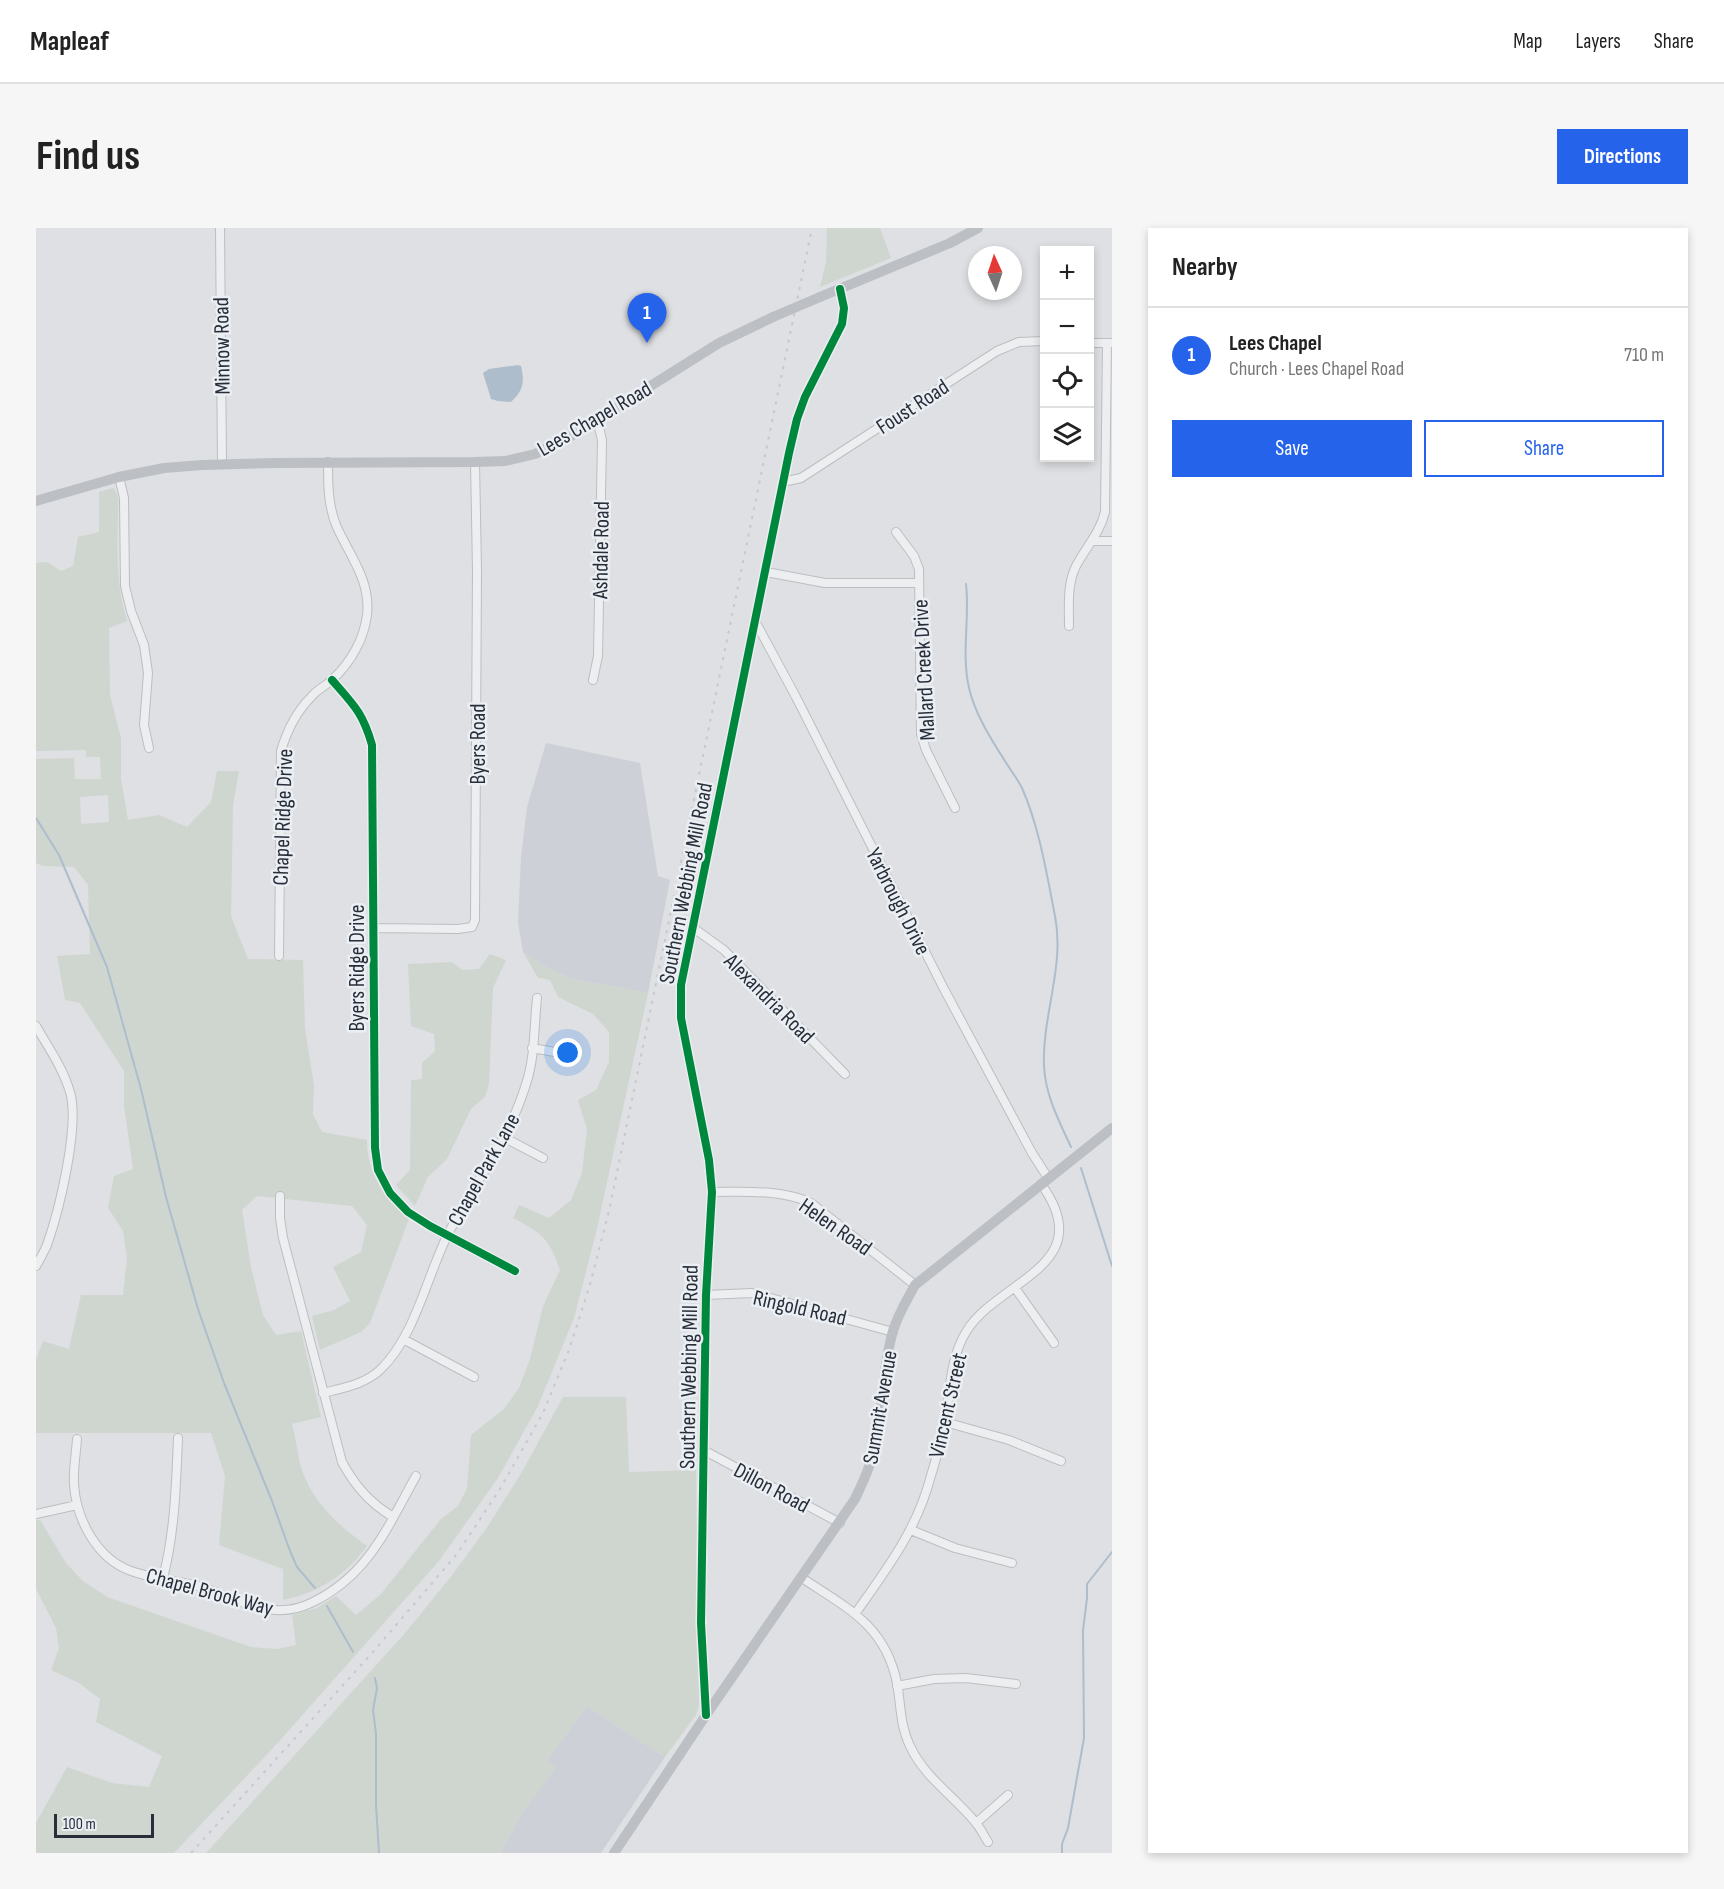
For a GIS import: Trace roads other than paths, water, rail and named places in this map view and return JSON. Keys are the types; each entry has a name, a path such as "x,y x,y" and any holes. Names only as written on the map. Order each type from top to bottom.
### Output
{"main road":[{"name":"Lees Chapel Road","path":"36,501 119,477 164,468 222,464 475,462 505,460 535,454 571,436 719,343 773,317 950,243 978,228"},
{"name":"Summit Avenue","path":"614,1853 705,1715 855,1499 870,1466 877,1437 885,1368 893,1332 901,1310 915,1285 1112,1128"}],"street":[{"name":"Minnow Road","path":"220,228 222,464"},
{"name":"Southern Webbing Mill Road","path":"705,1715 701,1623 706,1295 712,1192 709,1160 681,1018 681,985 783,482 801,408 842,324 844,308 840,289"},
{"name":"Foust Road","path":"783,482 801,478 997,351 1019,342 1040,341"},
{"path":"1070,626 1070,582 1076,566 1102,526 1107,489 1110,343 1094,343"},
{"name":"Ashdale Road","path":"593,680 598,656 602,440 597,419"},
{"name":"Chapel Ridge Drive","path":"279,956 281,751 287,730 296,714 312,695 343,669 354,652 363,635 367,614 366,591 361,572 336,526 328,497 328,462"},
{"name":"Byers Road","path":"374,928 458,929 472,927 476,920 475,462"},
{"path":"119,477 124,498 124,586 144,645 148,673 144,725 149,748"},
{"name":"Mallard Creek Drive","path":"896,532 914,556 919,569 921,734 926,750 955,808"},
{"path":"1092,541 1112,541"},
{"path":"765,572 825,583 919,584"},
{"name":"Yarbrough Drive","path":"755,621 944,989 1032,1153 1044,1181"},
{"name":"Byers Ridge Drive","path":"332,680 358,710 372,745 375,1148 378,1170 390,1193 408,1212 515,1271"},
{"name":"Alexandria Road","path":"692,927 724,950 845,1074"},
{"name":"Chapel Park Lane","path":"323,1393 366,1380 380,1371 404,1339 447,1235 503,1137 526,1084 537,998"},
{"path":"36,1026 60,1067 70,1093 72,1110 70,1139 56,1213 46,1247 36,1266"},
{"path":"532,1048 566,1053"},
{"path":"503,1137 543,1158"},
{"name":"Vincent Street","path":"855,1614 911,1530 928,1486 945,1422 958,1348 966,1332 987,1308 1048,1260 1057,1241 1059,1228 1054,1206 1044,1181"},
{"name":"Helen Road","path":"712,1192 761,1192 795,1196 811,1203 915,1285"},
{"path":"280,1196 283,1238 339,1453 351,1479 368,1500 393,1517"},
{"path":"1015,1288 1054,1343"},
{"name":"Ringold Road","path":"706,1295 752,1293 893,1332"},
{"path":"404,1339 474,1377"},
{"path":"945,1422 1009,1440 1061,1461"},
{"path":"163,1578 176,1512 178,1438"},
{"name":"Chapel Brook Way","path":"77,1439 74,1483 77,1505 84,1525 94,1542 104,1552 131,1571 188,1583 260,1609 297,1608 330,1593 350,1578 370,1557 386,1534 416,1476"},
{"name":"Dillon Road","path":"705,1451 840,1523"},
{"path":"36,1514 77,1505"},
{"path":"911,1530 955,1548 1012,1563"},
{"path":"802,1578 855,1614 869,1626 888,1651 897,1686 899,1709 910,1746 930,1774 976,1823 988,1842"},
{"path":"897,1686 934,1679 966,1678 1016,1684"},
{"path":"976,1823 1008,1795"}],"water":[{"path":"521,366 523,382 515,398 511,402 491,399 483,373 489,369"}],"waterway":[{"path":"966,584 966,661 969,688 984,726 1020,784 1028,803 1042,851 1055,916 1057,953 1046,1028 1044,1065 1050,1097 1071,1147"},
{"path":"36,818 59,855 107,967 141,1089 166,1197 198,1309 224,1383 290,1551 297,1567 315,1588"},
{"path":"1081,1168 1112,1266"},
{"path":"1062,1853 1084,1738 1083,1630 1087,1584 1112,1552"},
{"path":"327,1606 353,1652"},
{"path":"375,1678 377,1688 373,1710 376,1734 379,1853"}],"railway":[{"path":"191,1853 373,1652 457,1554 500,1489 543,1413 569,1350 589,1288 609,1211 812,228"}],"place":[{"name":"Lees Chapel","path":"647,343"}]}
